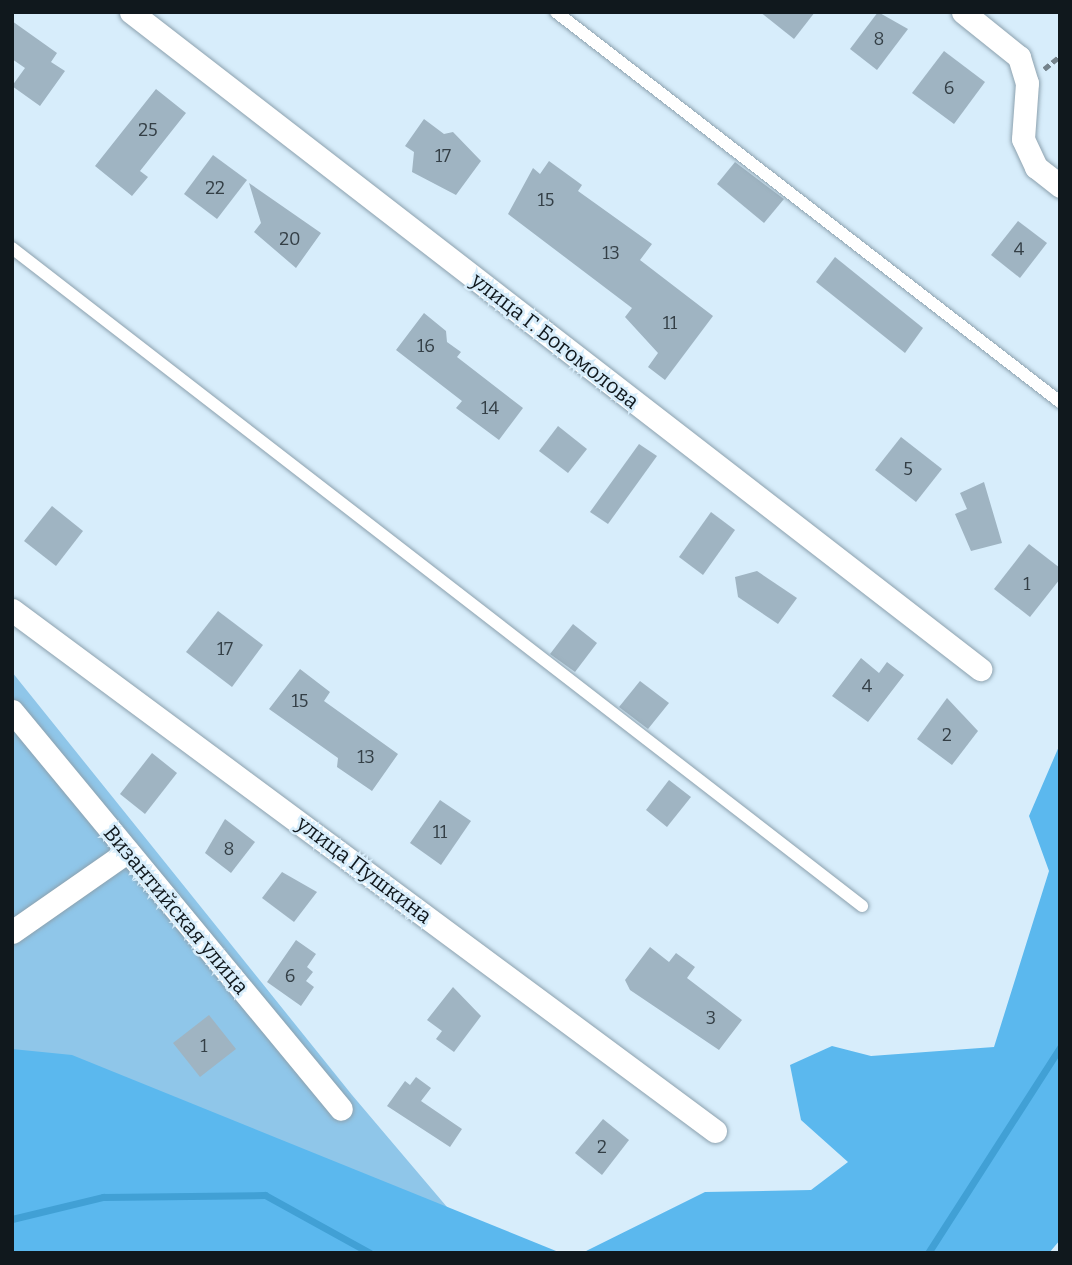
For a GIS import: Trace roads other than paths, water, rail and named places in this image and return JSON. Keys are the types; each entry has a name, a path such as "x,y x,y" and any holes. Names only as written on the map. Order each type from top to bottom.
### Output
{"street":[{"name":"улица Г. Богомолова","path":"131,12 980,669"},
{"path":"962,12 1019,57 1027,83 1023,139 1036,167 1060,187"},
{"name":"улица Пушкина","path":"12,610 715,1131"},
{"name":"Византийская улица","path":"12,711 341,1109"},
{"path":"12,932 128,851"}],"lane":[{"path":"556,12 1060,402"},
{"path":"12,248 862,906"}],"waterway":[{"path":"928,1253 1060,1047"},
{"path":"12,1219 103,1197 265,1195 370,1253"}]}
